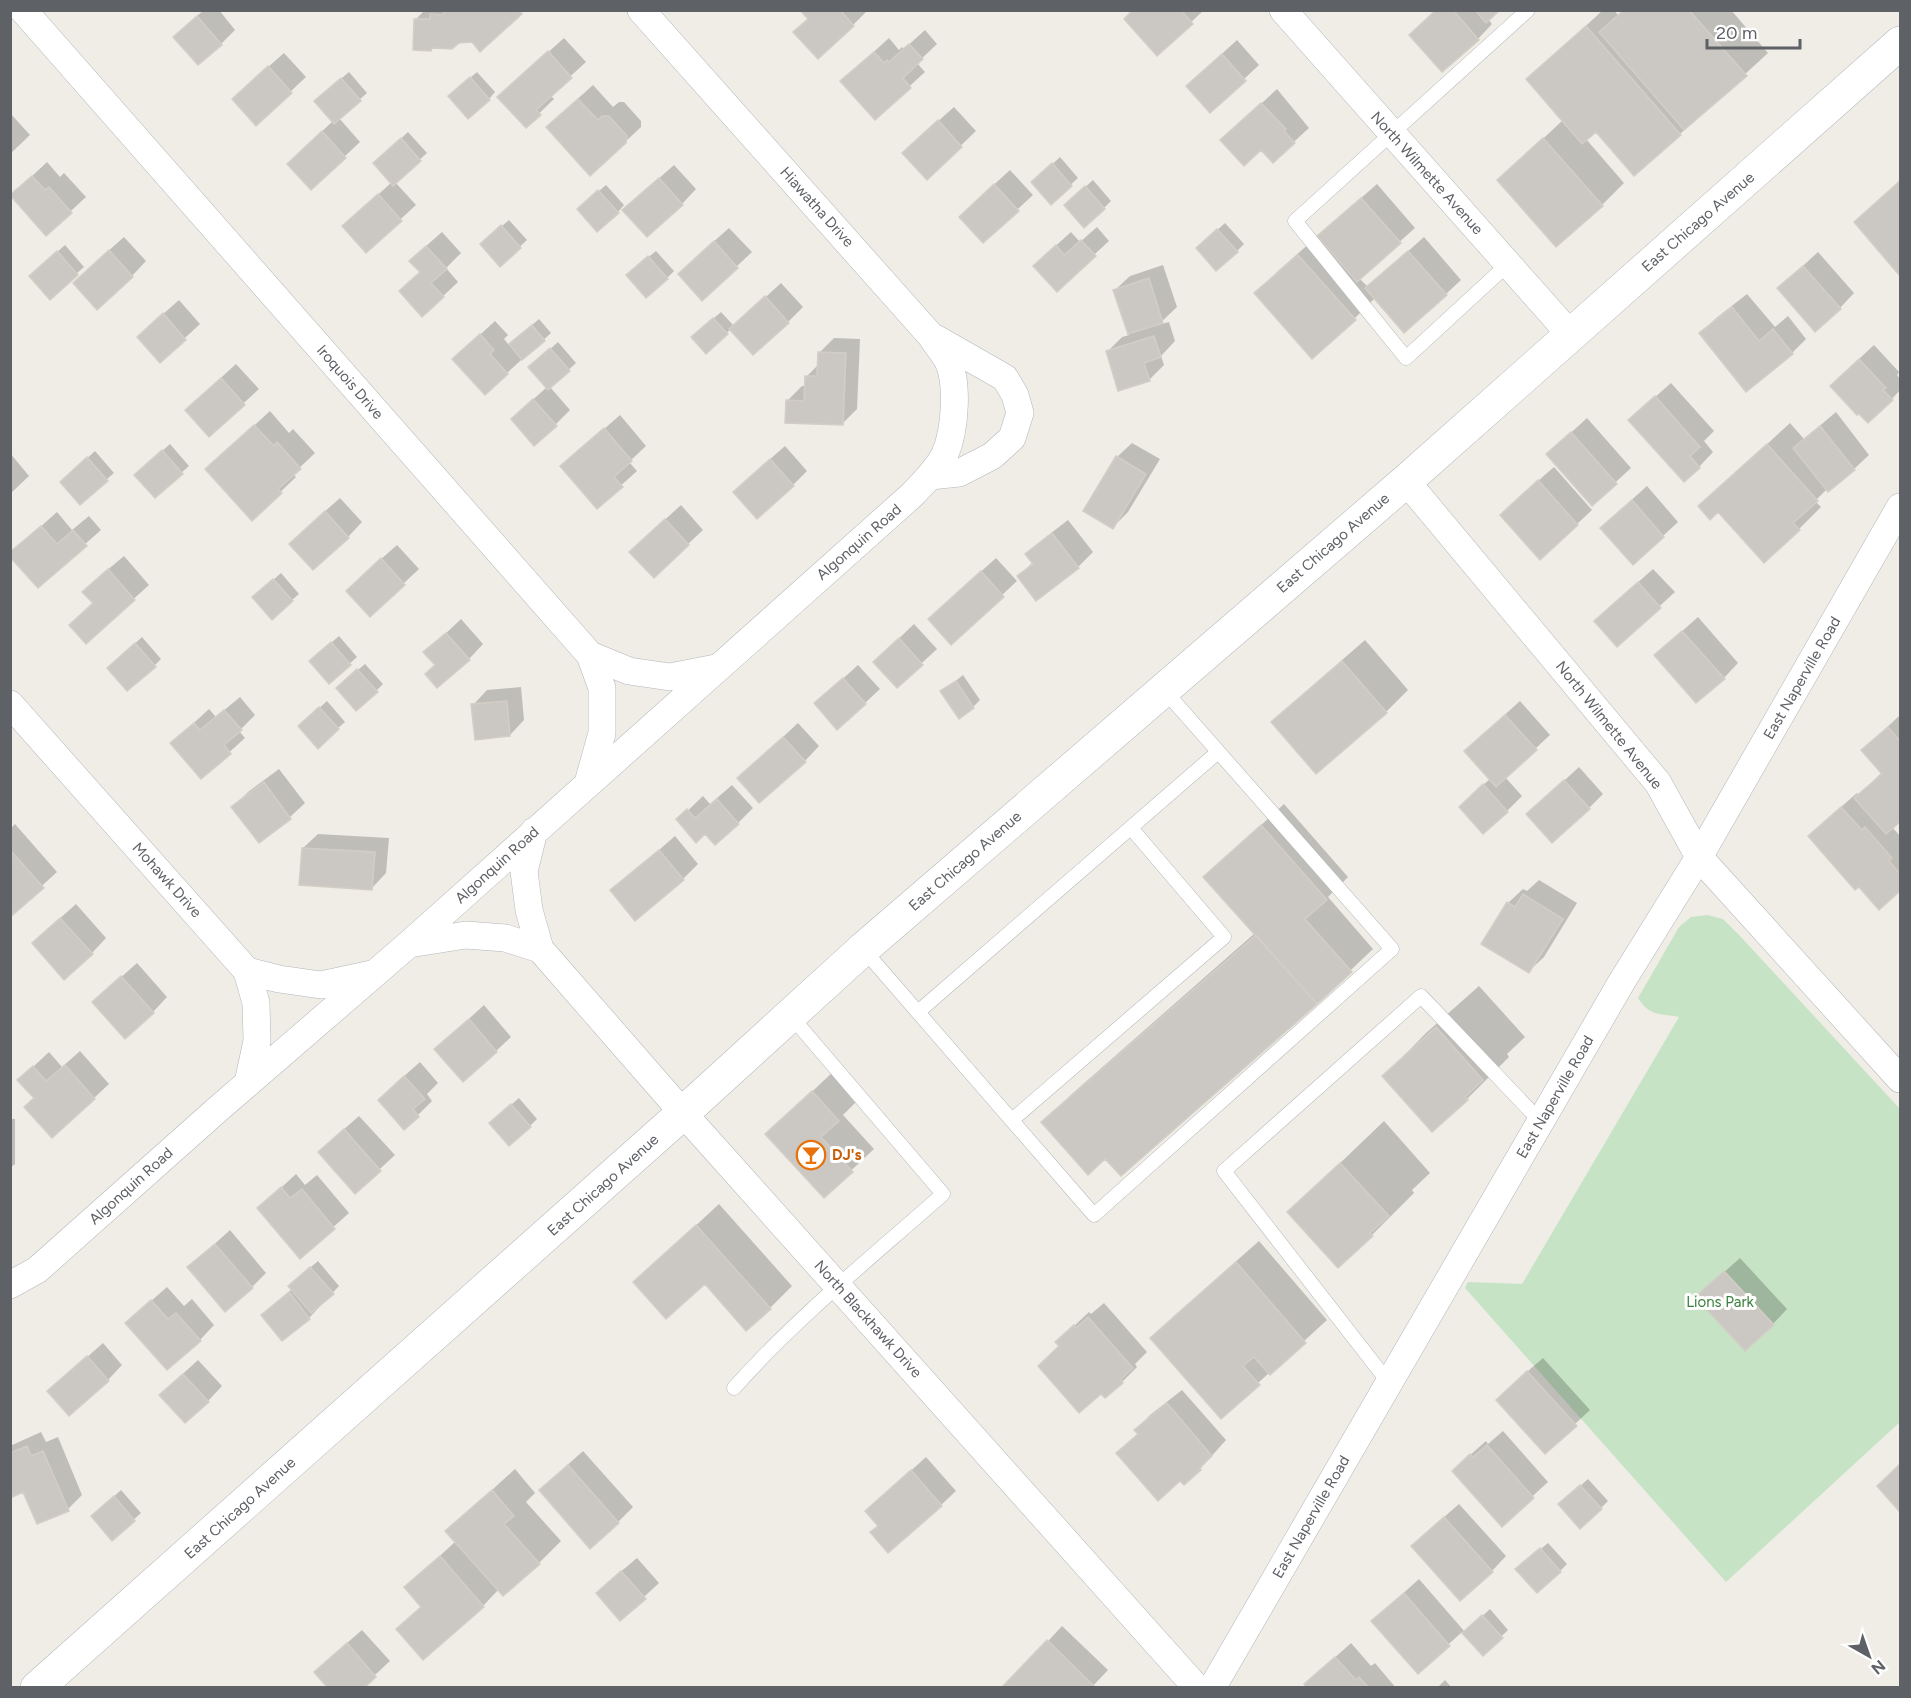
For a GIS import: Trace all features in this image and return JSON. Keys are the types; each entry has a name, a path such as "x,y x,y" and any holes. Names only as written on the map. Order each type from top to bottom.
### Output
{"main road":[{"name":"East Chicago Avenue","path":"38,1688 683,1113 863,949 1406,481 1900,43"}],"street":[{"name":"Iroquois Drive","path":"23,10 590,655 602,688 602,733 588,783"},
{"name":"Hiawatha Drive","path":"641,10 931,336 948,360 954,382 953,422"},
{"name":"North Wilmette Avenue","path":"1283,10 1570,334"},
{"path":"930,476 959,473 992,456 1012,438 1020,413 1015,395 1005,378 931,336"},
{"name":"Algonquin Road","path":"10,1285 37,1270 248,1083 410,944 913,494 945,455 953,422"},
{"name":"North Wilmette Avenue","path":"1406,481 1658,783 1699,857 1900,1079"},
{"name":"East Naperville Road","path":"1212,1688 1621,983 1699,857 1900,507"},
{"path":"590,655 629,671 670,677 716,669"},
{"name":"Mohawk Drive","path":"10,704 247,971 256,1003 257,1041 248,1083"},
{"name":"North Blackhawk Drive","path":"534,831 524,871 529,910 540,949 683,1113 1197,1688"},
{"path":"410,944 466,935 505,938 540,949"},
{"path":"247,971 279,979 321,985 375,973"}],"lane":[{"path":"1508,264 1406,358 1295,221 1528,10"},
{"path":"863,949 1094,1215 1392,949 1164,690"},
{"path":"918,1012 1218,752"},
{"path":"1012,1120 1224,937 1131,828"},
{"path":"1389,1383 1224,1171 1421,996 1541,1122"},
{"path":"734,1388 761,1358 838,1286 943,1194 790,1014"}],"green space":[{"name":"Lions Park","path":"1707,915 1723,919 1741,937 1900,1109 1900,1422 1726,1582 1465,1288 1468,1282 1522,1284 1679,1017 1651,1011 1638,998 1679,927 1691,917"}],"building":[{"path":"444,10 519,10 522,14 480,52 472,42 459,43 452,49 413,50 414,19 430,19 430,14 443,15"},
{"path":"800,10 840,10 854,26 818,59 793,32 808,19"},
{"path":"1133,10 1181,10 1193,24 1157,56 1124,19"},
{"path":"1436,10 1453,10 1479,40 1442,72 1409,35"},
{"path":"1475,10 1500,10 1486,23"},
{"path":"1624,10 1689,10 1747,76 1684,130 1599,32"},
{"path":"197,16 222,45 198,65 173,37"},
{"path":"1586,26 1681,135 1634,176 1596,132 1582,144 1526,79"},
{"path":"909,44 923,59 903,78 911,88 875,120 840,81 874,52 884,63 887,60 889,62"},
{"path":"548,51 572,78 536,110 541,115 526,128 497,97"},
{"path":"1222,54 1246,81 1210,113 1186,86"},
{"path":"268,66 292,93 256,126 232,99"},
{"path":"470,77 490,100 468,119 448,96"},
{"path":"341,78 361,101 334,124 314,101"},
{"path":"578,99 598,120 602,116 609,116 627,136 626,143 590,176 546,127"},
{"path":"1261,103 1286,129 1284,131 1295,143 1273,163 1261,150 1244,166 1220,140"},
{"path":"938,120 962,147 927,180 902,153"},
{"path":"322,131 346,158 311,190 287,164"},
{"path":"401,138 421,161 393,186 373,163"},
{"path":"1543,138 1603,206 1556,247 1497,180"},
{"path":"1052,163 1072,186 1051,205 1031,182"},
{"path":"32,176 45,190 49,187 72,213 46,236 10,195"},
{"path":"659,178 683,205 647,237 622,210"},
{"path":"1900,181 1900,276 1854,222"},
{"path":"994,184 1019,211 983,243 959,217"},
{"path":"1085,186 1105,209 1084,228 1064,205"},
{"path":"598,190 619,213 597,232 577,209"},
{"path":"378,194 402,221 366,253 342,226"},
{"path":"1361,198 1401,243 1357,282 1317,236"},
{"path":"501,225 521,248 500,267 480,244"},
{"path":"1217,229 1238,252 1216,271 1196,248"},
{"path":"1081,240 1096,256 1057,292 1033,266 1056,245 1064,255"},
{"path":"714,241 738,268 702,301 678,274"},
{"path":"426,246 447,269 431,283 444,297 422,317 399,291 420,272 409,261"},
{"path":"109,250 133,277 97,310 73,283"},
{"path":"57,251 78,275 50,300 29,276"},
{"path":"1408,251 1447,295 1404,333 1365,288"},
{"path":"1298,255 1356,320 1312,359 1254,293"},
{"path":"648,256 668,279 646,298 626,275"},
{"path":"1803,266 1841,309 1815,332 1777,288"},
{"path":"1149,278 1163,323 1128,334 1113,290"},
{"path":"765,296 789,323 753,355 729,329"},
{"path":"1732,307 1759,341 1773,329 1793,354 1746,392 1699,333"},
{"path":"163,313 186,340 160,363 137,337"},
{"path":"713,318 728,334 706,354 691,337"},
{"path":"532,325 545,341 522,360 509,344"},
{"path":"480,334 494,350 490,354 508,374 485,395 452,359"},
{"path":"1154,336 1161,357 1144,363 1150,381 1118,391 1106,351"},
{"path":"550,348 570,371 548,390 528,367"},
{"path":"818,352 846,353 843,425 785,423 786,400 804,401 805,376 817,376"},
{"path":"1859,359 1886,388 1883,390 1893,400 1868,423 1859,414 1857,415 1830,386"},
{"path":"221,378 245,405 209,437 185,410"},
{"path":"1655,396 1700,447 1690,456 1700,468 1684,482 1628,420"},
{"path":"533,399 557,426 534,446 511,419"},
{"path":"254,425 274,446 277,442 301,469 278,489 282,493 252,521 205,469"},
{"path":"1820,426 1855,470 1828,492 1793,448"},
{"path":"604,428 632,461 614,477 623,487 597,509 560,466"},
{"path":"1571,432 1617,484 1592,506 1546,454"},
{"path":"1767,444 1818,501 1793,523 1800,530 1764,563 1718,512 1710,520 1698,506"},
{"path":"162,450 183,474 155,498 134,475"},
{"path":"1116,456 1146,474 1113,529 1083,511"},
{"path":"87,457 108,481 80,505 60,482"},
{"path":"770,459 794,486 757,519 733,492"},
{"path":"1538,480 1578,525 1540,560 1500,515"},
{"path":"1632,500 1664,537 1633,565 1600,528"},
{"path":"325,511 349,538 313,570 289,544"},
{"path":"665,519 689,545 654,578 629,552"},
{"path":"41,526 57,544 73,530 87,546 38,588 10,557 10,552"},
{"path":"1052,533 1079,568 1036,601 1017,576 1033,564 1025,554"},
{"path":"381,558 405,585 370,617 346,591"},
{"path":"108,569 135,600 86,644 69,625 93,603 82,592"},
{"path":"981,571 1004,597 951,645 928,619"},
{"path":"273,579 293,601 272,620 252,597"},
{"path":"1638,582 1661,608 1617,647 1594,621"},
{"path":"1682,631 1725,679 1696,703 1654,655"},
{"path":"446,633 470,660 437,688 425,674 435,665 423,652"},
{"path":"899,638 923,665 897,688 873,662"},
{"path":"331,642 351,665 329,684 309,661"},
{"path":"135,643 156,667 127,691 107,668"},
{"path":"1342,661 1387,713 1316,774 1271,722"},
{"path":"357,669 378,692 356,711 336,688"},
{"path":"843,678 866,704 837,730 814,703"},
{"path":"956,681 974,708 959,719 940,691"},
{"path":"507,701 510,736 475,740 471,704"},
{"path":"319,707 339,729 318,749 298,726"},
{"path":"224,710 242,730 224,745 231,754 201,779 170,743 194,723 200,730"},
{"path":"1505,715 1537,750 1496,787 1464,751"},
{"path":"1888,727 1900,741 1900,822 1886,834 1854,798 1882,774 1861,750"},
{"path":"783,737 806,762 759,803 737,778"},
{"path":"1564,780 1590,809 1552,843 1526,814"},
{"path":"264,782 291,819 259,843 231,807"},
{"path":"1483,784 1508,812 1483,834 1459,807"},
{"path":"717,799 739,824 715,845 705,834 696,843 676,819 687,809 695,818"},
{"path":"1841,807 1862,830 1865,827 1892,858 1889,861 1900,874 1900,891 1879,910 1859,887 1855,890 1808,836"},
{"path":"1261,825 1327,900 1305,919 1352,972 1317,1004 1203,877"},
{"path":"302,848 375,852 372,890 299,885"},
{"path":"10,850 44,888 10,917"},
{"path":"659,850 684,880 635,921 610,890"},
{"path":"1523,894 1563,919 1529,973 1481,944 1507,902 1515,907"},
{"path":"60,918 93,954 64,980 32,943"},
{"path":"1256,935 1317,1004 1121,1176 1105,1159 1088,1175 1041,1122"},
{"path":"121,976 154,1013 125,1039 92,1002"},
{"path":"469,1019 497,1052 463,1082 434,1049"},
{"path":"1436,1027 1483,1080 1465,1097 1468,1100 1432,1132 1382,1076"},
{"path":"65,1065 95,1099 52,1138 24,1107 34,1098 17,1080 33,1066 46,1081"},
{"path":"404,1076 425,1099 413,1109 419,1117 404,1130 378,1100"},
{"name":"DJ's","path":"812,1091 839,1121 821,1137 853,1172 824,1198 765,1134"},
{"path":"511,1104 531,1127 509,1146 489,1123"},
{"path":"344,1129 381,1171 355,1194 318,1152"},
{"path":"1340,1163 1389,1216 1370,1233 1373,1236 1338,1268 1287,1212"},
{"path":"281,1187 290,1198 302,1189 335,1229 300,1259 257,1208"},
{"path":"696,1225 771,1309 746,1331 705,1284 666,1319 633,1282"},
{"path":"215,1244 253,1288 225,1312 187,1267"},
{"path":"1236,1262 1306,1343 1270,1375 1254,1357 1243,1366 1260,1385 1221,1419 1150,1338"},
{"path":"310,1267 334,1294 311,1313 288,1286"},
{"path":"1724,1271 1774,1325 1745,1351 1695,1297"},
{"path":"289,1292 310,1319 282,1341 261,1315"},
{"path":"151,1300 168,1319 176,1313 201,1341 167,1370 125,1323"},
{"path":"1088,1317 1133,1368 1121,1379 1123,1383 1105,1398 1101,1394 1079,1413 1038,1366 1059,1346 1055,1342 1074,1325 1076,1328"},
{"path":"87,1356 109,1381 69,1416 47,1391"},
{"path":"1527,1371 1577,1426 1545,1454 1496,1400"},
{"path":"183,1374 209,1402 185,1423 159,1395"},
{"path":"1167,1403 1212,1456 1199,1468 1201,1470 1184,1485 1180,1481 1158,1501 1116,1453 1138,1434 1134,1430"},
{"path":"1487,1445 1534,1498 1502,1527 1452,1471 1470,1454 1473,1457"},
{"path":"27,1446 31,1456 43,1451 69,1511 37,1524 23,1492 10,1498 10,1453"},
{"path":"1900,1464 1900,1512 1877,1486"},
{"path":"568,1465 619,1523 590,1549 539,1490"},
{"path":"911,1470 942,1506 888,1553 870,1532 878,1526 865,1511"},
{"path":"1580,1485 1602,1509 1580,1529 1558,1504"},
{"path":"492,1490 514,1516 504,1524 540,1564 503,1596 445,1531"},
{"path":"114,1496 135,1521 112,1541 91,1516"},
{"path":"1444,1517 1493,1572 1460,1601 1411,1546"},
{"path":"1540,1548 1561,1572 1537,1593 1515,1569"},
{"path":"440,1556 484,1607 423,1660 396,1629 421,1607 404,1587"},
{"path":"621,1571 646,1599 620,1621 596,1593"},
{"path":"1404,1593 1450,1646 1418,1674 1371,1621"},
{"path":"1482,1615 1503,1638 1483,1656 1462,1633"},
{"path":"1047,1640 1094,1686 1092,1688 1002,1687"},
{"path":"347,1643 376,1677 364,1688 328,1688 314,1672"},
{"path":"1335,1657 1356,1680 1359,1677 1369,1688 1307,1688 1304,1684"}],"place":[{"name":"DJ's","path":"811,1155"}]}
